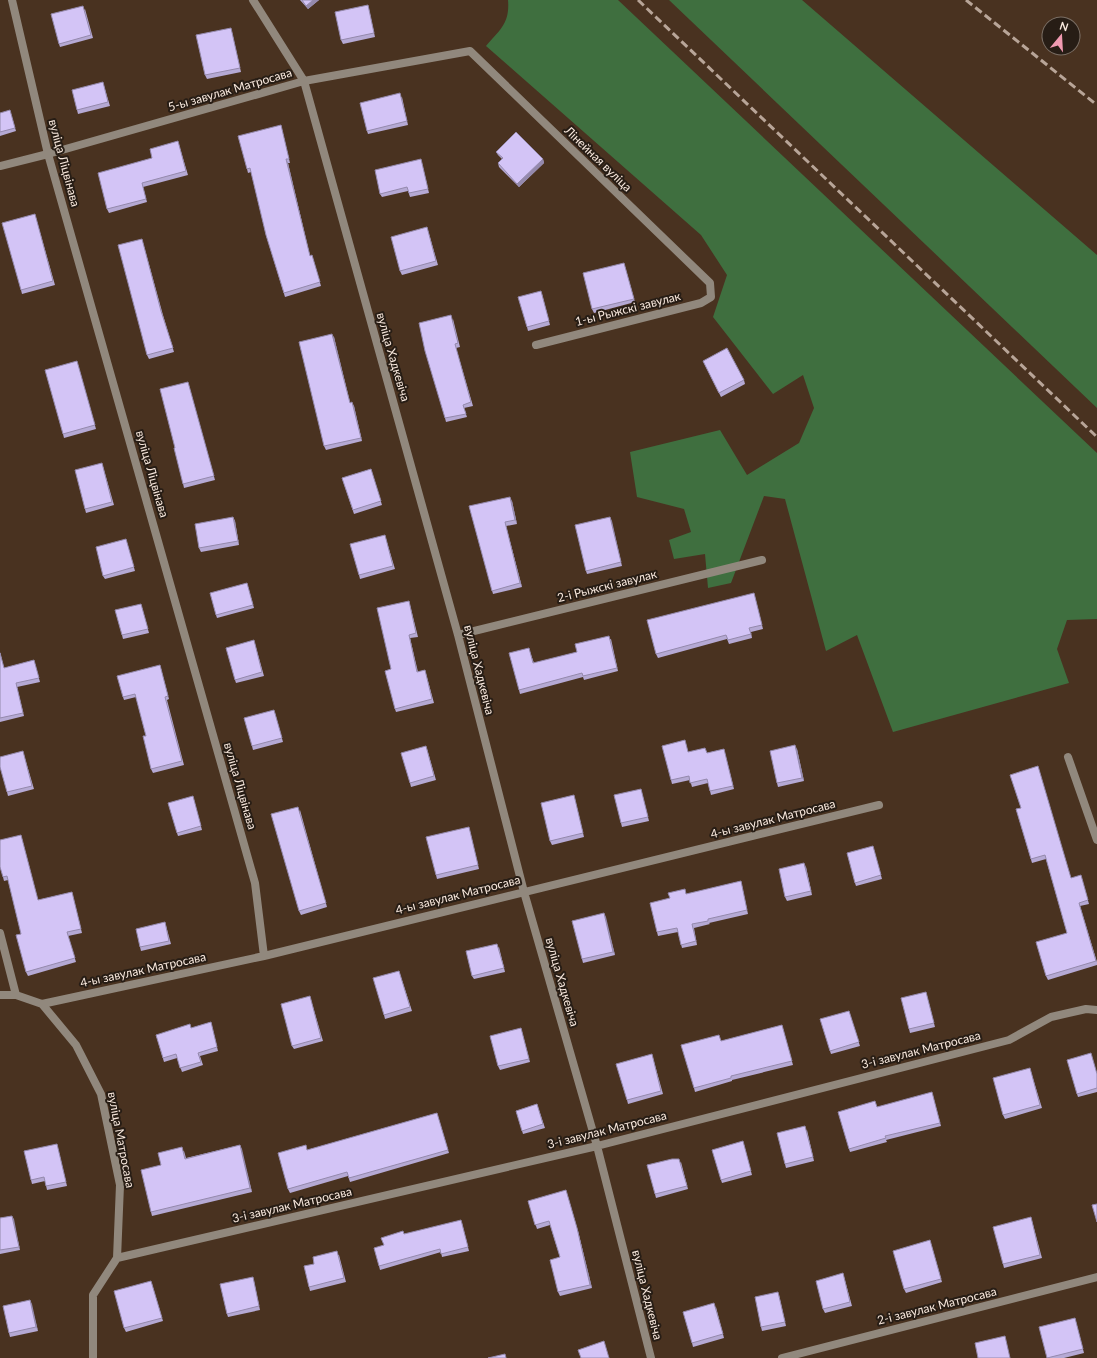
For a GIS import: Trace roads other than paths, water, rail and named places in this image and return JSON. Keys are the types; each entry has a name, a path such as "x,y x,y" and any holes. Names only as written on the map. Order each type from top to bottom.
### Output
{"street":[{"name":"вуліца Ліцвінава","path":"12,0 48,154 255,883 264,956"},
{"name":"вуліца Хадкевіча","path":"253,0 304,81 458,635 524,892 597,1146 651,1358"},
{"name":"5-ы завулак Матросава","path":"0,166 48,154 304,81 470,52"},
{"name":"Лінейная вуліца","path":"470,52 710,283"},
{"name":"1-ы Рыжскі завулак","path":"536,345 701,303 711,297 710,283"},
{"name":"2-і Рыжскі завулак","path":"458,635 762,560"},
{"path":"1068,757 1097,840"},
{"name":"4-ы завулак Матросава","path":"42,1004 264,956 879,805"},
{"path":"0,933 16,995"},
{"path":"0,995 16,995 42,1004"},
{"name":"вуліца Матросава","path":"42,1004 76,1046 101,1094 120,1185 117,1258"},
{"name":"3-і завулак Матросава","path":"117,1258 597,1146 1009,1040 1051,1017 1086,1009 1097,1010"},
{"path":"93,1358 93,1295 117,1258"},
{"name":"2-і завулак Матросава","path":"782,1358 1097,1277"}],"railway":[{"path":"638,0 1097,437"},
{"path":"966,0 1097,105"}]}
